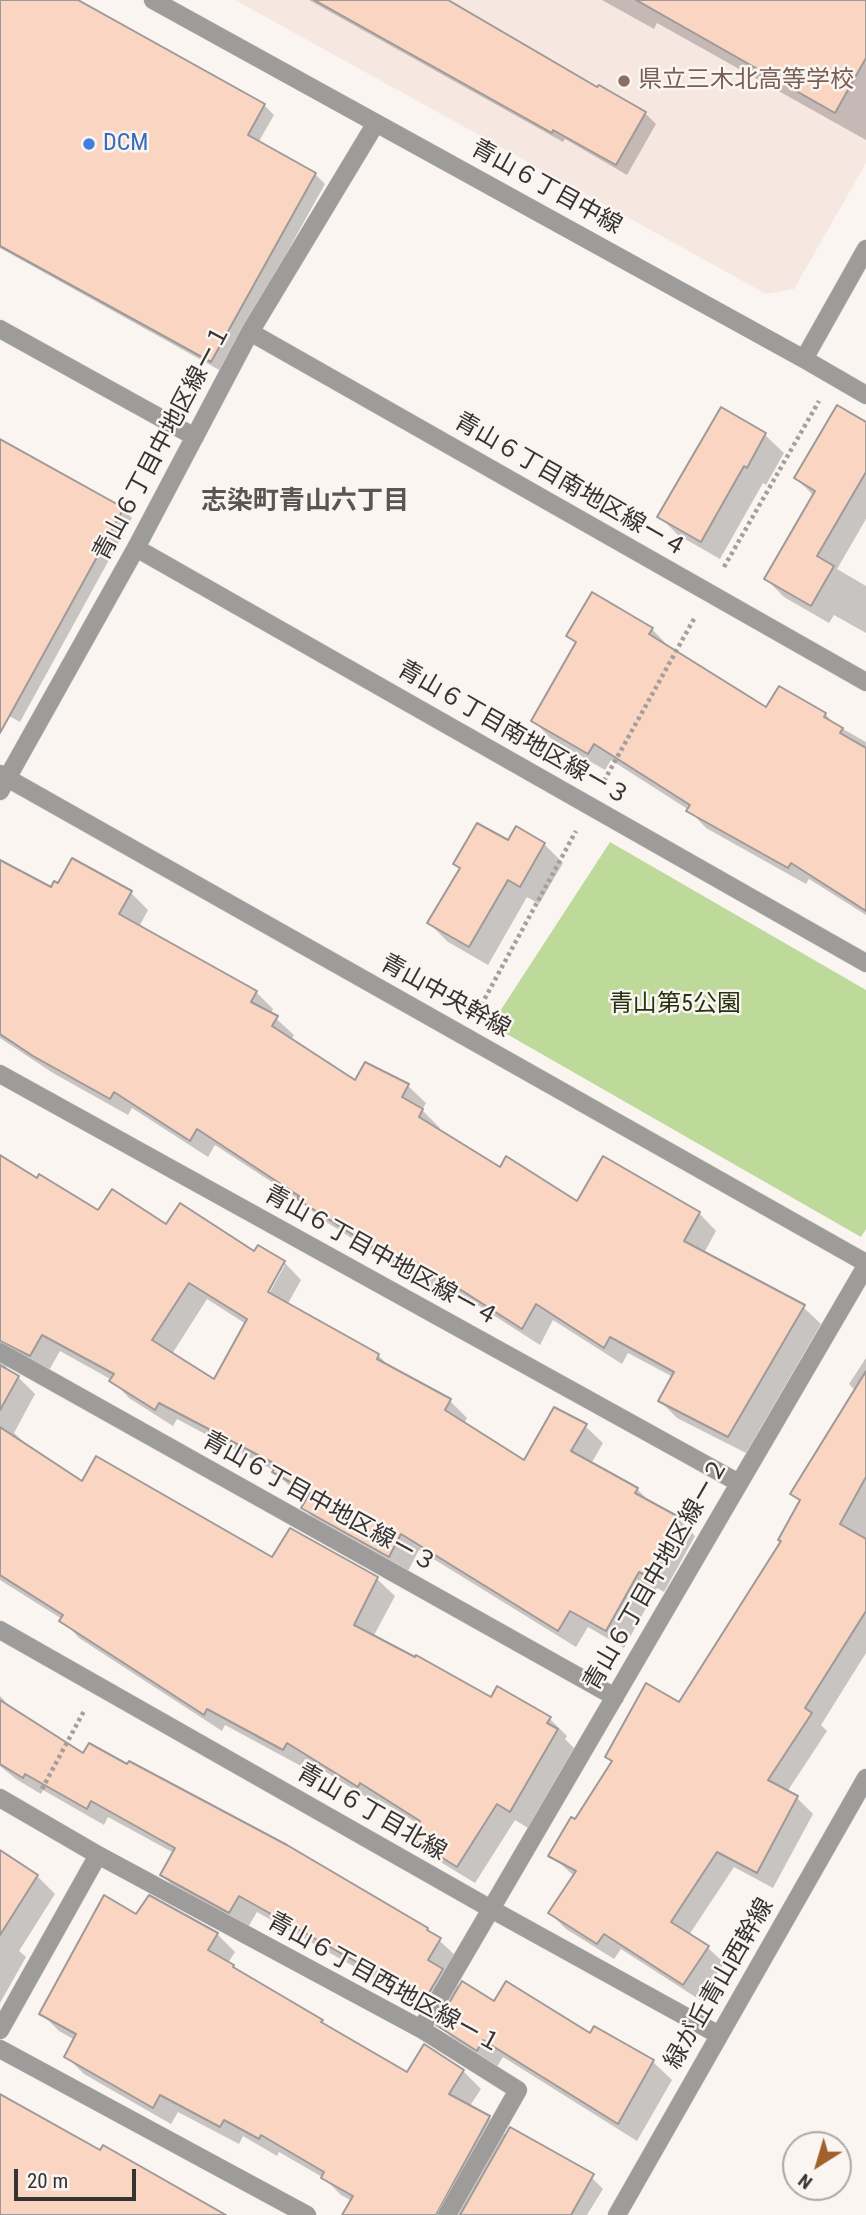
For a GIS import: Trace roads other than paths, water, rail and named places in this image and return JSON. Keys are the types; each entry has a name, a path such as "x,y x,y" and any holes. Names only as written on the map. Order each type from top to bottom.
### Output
{"street":[{"name":"青山６丁目中線","path":"153,0 866,395"},
{"name":"青山６丁目中地区線ー１","path":"2,781 136,548 250,332 376,123"},
{"path":"804,359 866,249"},
{"path":"0,329 195,437"},
{"name":"青山６丁目南地区線ー４","path":"250,332 866,682"},
{"name":"青山６丁目南地区線ー３","path":"136,548 866,963"},
{"name":"青山中央幹線","path":"2,781 464,1036 866,1265"},
{"name":"青山６丁目中地区線ー４","path":"0,1074 739,1483"},
{"name":"青山６丁目中地区線ー２","path":"421,2029 866,1265"},
{"name":"青山６丁目中地区線ー３","path":"0,1352 615,1697"},
{"name":"青山６丁目北線","path":"0,1630 491,1909 719,2035"},
{"name":"緑が丘青山西幹線","path":"617,2215 866,1778"},
{"name":"青山６丁目西地区線ー１","path":"0,1798 98,1855 421,2029 518,2090 447,2215"},
{"path":"0,2030 98,1855"},
{"path":"0,2049 307,2215"}],"place":[{"name":"県立三木北高等学校","path":"624,81"},
{"name":"DCM","path":"89,144"}],"district":[{"name":"志染町青山六丁目","path":"305,502"}],"park label":[{"name":"青山第5公園","path":"675,1005"}]}
